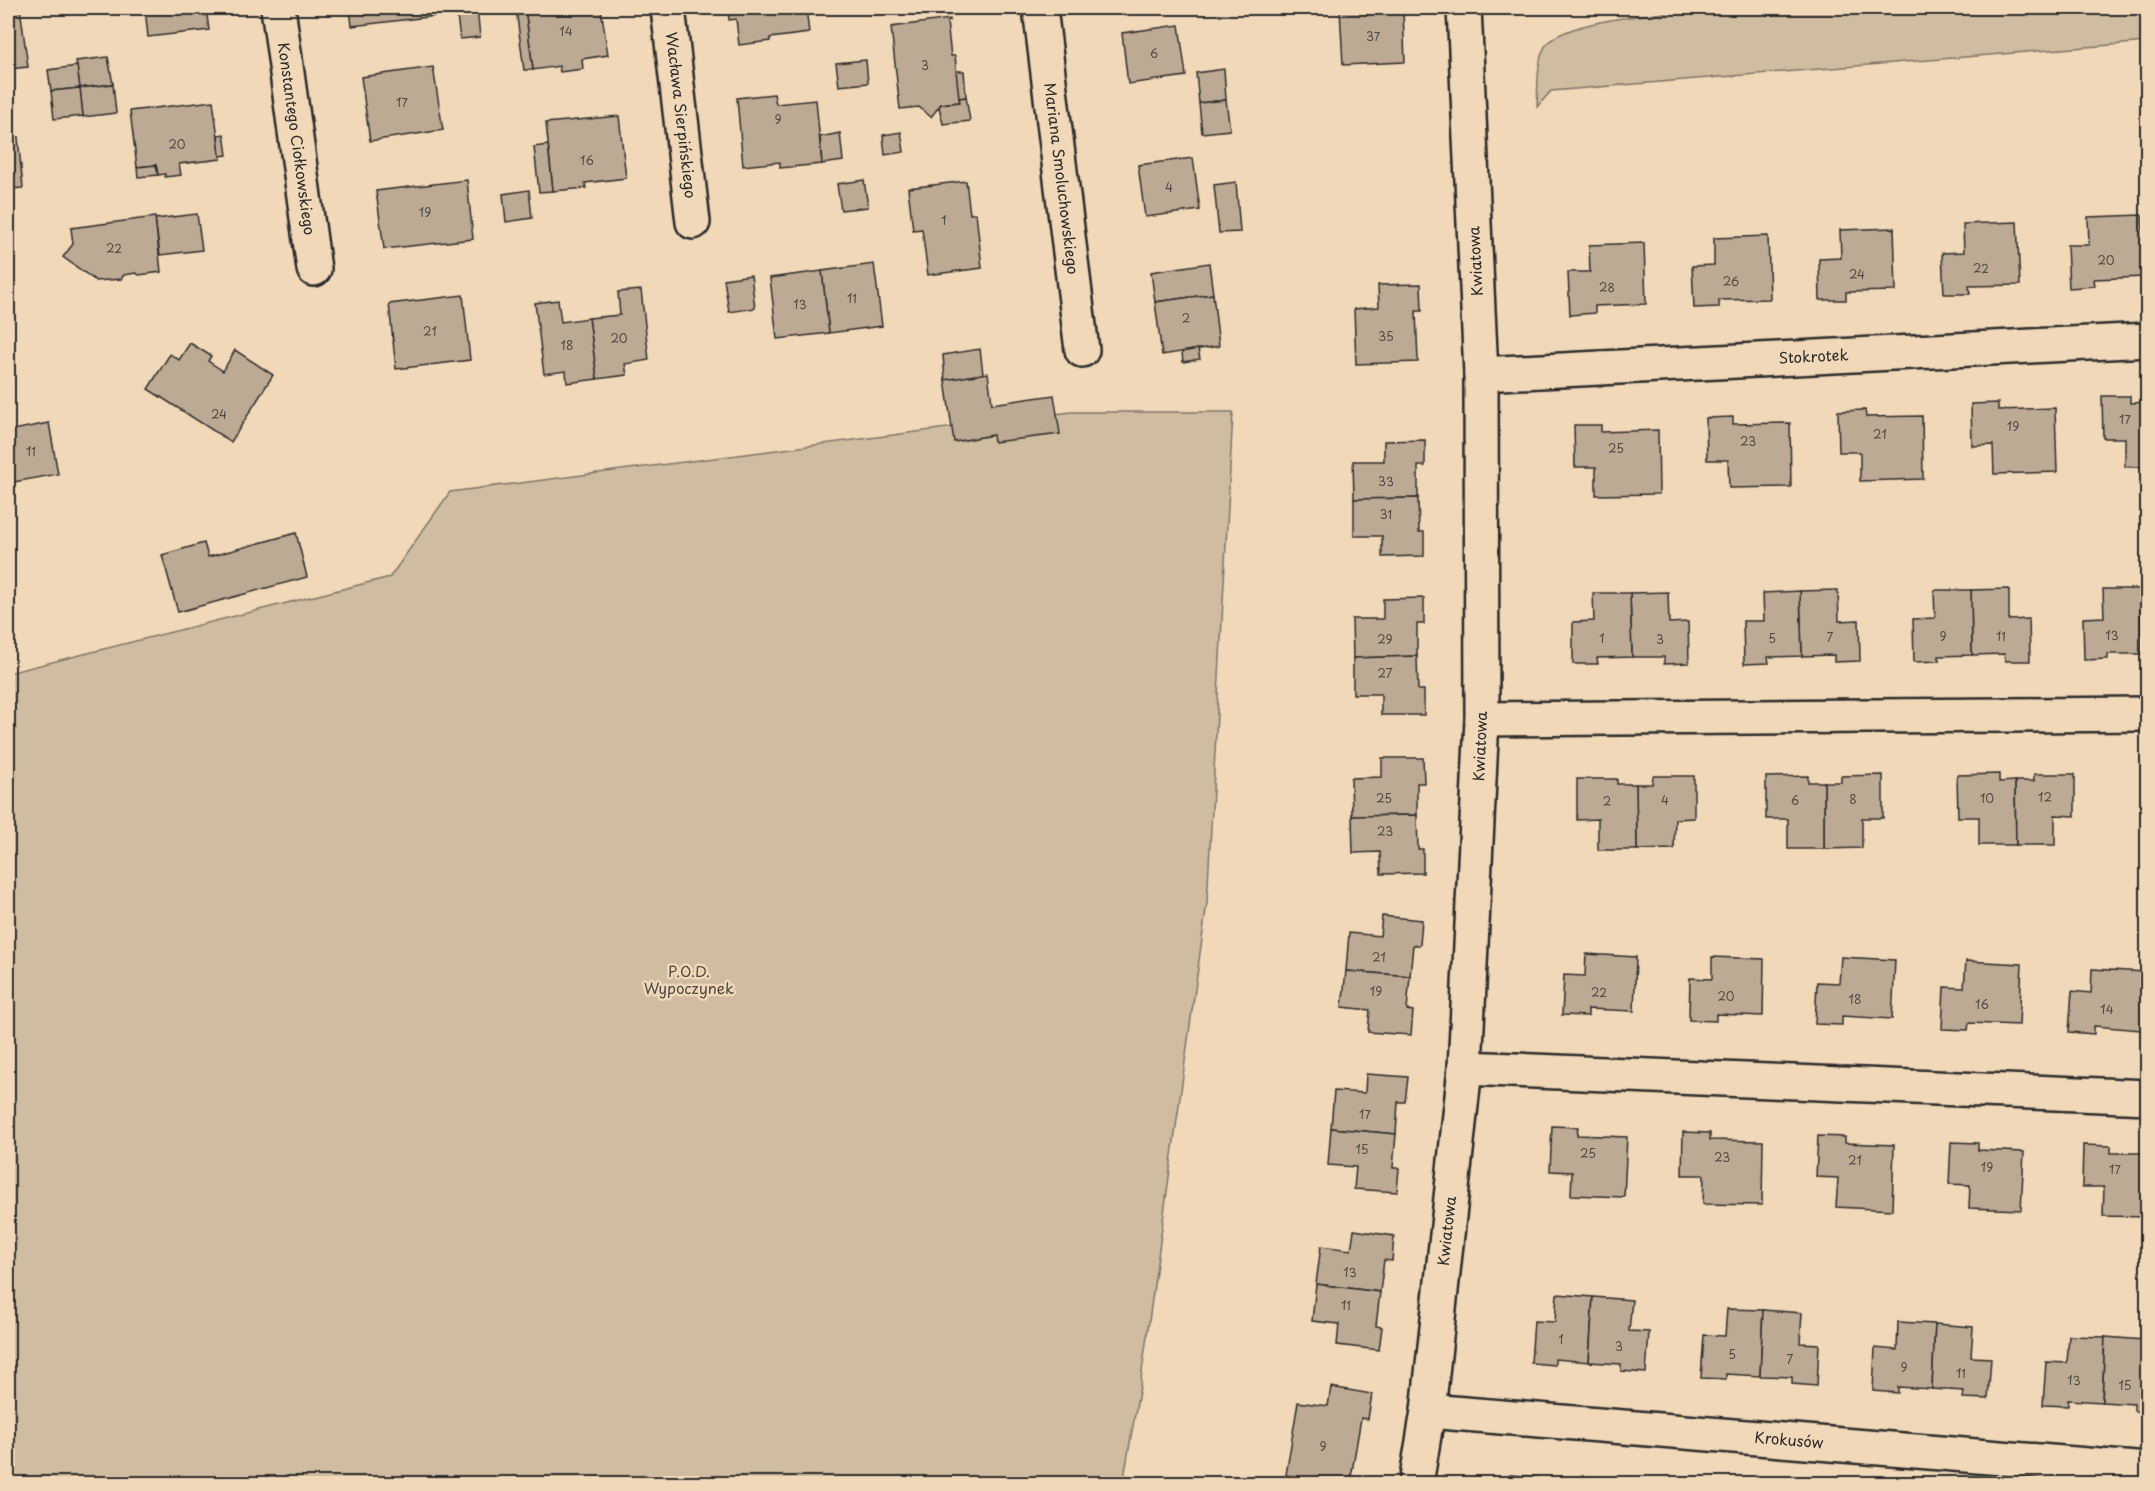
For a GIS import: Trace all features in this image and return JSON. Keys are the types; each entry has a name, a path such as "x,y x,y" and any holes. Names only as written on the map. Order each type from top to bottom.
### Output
{"street":[{"name":"Konstantego Ciołkowskiego","path":"278,8 314,270"},
{"name":"Wacława Sierpińskiego","path":"668,8 693,222"},
{"name":"Mariana Smoluchowskiego","path":"1040,8 1082,350"},
{"name":"Kwiatowa","path":"1416,1484 1428,1411 1465,1068 1482,719 1481,374 1464,8"},
{"name":"Stokrotek","path":"1481,374 2148,340"},
{"path":"1482,719 2148,714"},
{"path":"1465,1068 2148,1097"},
{"name":"Krokusów","path":"1428,1411 2148,1470"}],"green space":[{"path":"1729,8 2147,8 2147,42 1551,91 1537,107 1538,74 1543,49 1560,35 1605,21 1661,13"},
{"name":"P.O.D. Wypoczynek","path":"1071,412 1233,412 1207,903 1140,1386 1123,1483 8,1484 8,673 390,577 450,492"}],"building":[{"path":"8,8 20,8 28,67 8,69"},
{"path":"145,8 206,8 209,30 148,37"},
{"path":"350,8 435,8 436,16 352,26"},
{"path":"456,8 477,8 480,37 460,39"},
{"path":"525,8 601,8 608,55 582,59 583,69 560,72 559,66 533,70"},
{"path":"525,8 533,70 524,70 516,9"},
{"path":"728,8 806,8 809,33 739,45 736,19 729,20"},
{"path":"1408,8 1408,11 1403,11 1405,62 1343,65 1340,9"},
{"path":"950,19 947,22 951,56 955,56 960,102 941,104 931,117 919,107 900,109 891,27"},
{"path":"1179,25 1186,76 1128,84 1122,33"},
{"path":"108,57 113,84 80,88 76,61"},
{"path":"866,60 868,83 839,86 836,63"},
{"path":"77,66 80,88 51,91 48,70"},
{"path":"433,67 443,130 370,141 361,77"},
{"path":"1224,69 1226,100 1199,103 1196,73"},
{"path":"956,71 964,71 966,97 959,98"},
{"path":"113,84 116,113 83,117 80,88"},
{"path":"80,88 83,116 54,119 51,91"},
{"path":"774,94 776,104 816,100 822,164 780,168 780,162 743,166 737,98"},
{"path":"966,97 970,121 943,124 939,107 941,104 960,102 959,98"},
{"path":"1226,100 1230,130 1202,133 1199,103"},
{"path":"213,101 221,159 179,164 181,175 165,177 165,174 158,175 156,165 137,167 130,111"},
{"path":"619,116 626,178 585,183 586,188 553,191 546,123"},
{"path":"901,132 904,152 885,155 883,135"},
{"path":"840,133 843,161 822,164 820,137"},
{"path":"224,134 227,155 220,156 218,135"},
{"path":"18,137 23,188 8,189 8,139"},
{"path":"548,145 553,191 539,192 534,147"},
{"path":"1193,158 1200,210 1145,217 1138,165"},
{"path":"156,165 158,175 138,177 137,167"},
{"path":"467,180 473,239 384,249 376,191"},
{"path":"864,180 868,207 841,210 837,184"},
{"path":"966,181 970,214 976,213 982,268 928,275 922,229 913,230 908,188"},
{"path":"1236,182 1240,232 1219,233 1214,185"},
{"path":"529,190 532,218 506,222 503,194"},
{"path":"197,214 202,250 160,255 155,219"},
{"path":"2142,215 2145,277 2094,279 2095,286 2069,288 2067,245 2089,245 2088,217"},
{"path":"155,217 161,272 139,275 136,273 124,275 121,279 96,281 63,257 73,244 71,228"},
{"path":"2017,222 2020,285 1969,286 1970,294 1944,294 1942,253 1964,252 1963,224"},
{"path":"1894,228 1896,291 1846,292 1846,300 1820,300 1819,259 1841,258 1840,230"},
{"path":"1768,236 1770,299 1719,300 1719,307 1694,308 1692,266 1714,265 1714,238"},
{"path":"1644,243 1646,304 1595,306 1595,313 1570,315 1568,272 1590,272 1589,245"},
{"path":"1209,263 1213,294 1155,302 1151,272"},
{"path":"874,264 882,326 829,333 822,271"},
{"path":"822,271 829,333 777,339 770,278"},
{"path":"751,275 755,308 729,312 724,279"},
{"path":"1421,284 1422,311 1416,311 1418,362 1356,364 1354,309 1379,307 1378,285"},
{"path":"641,290 649,360 625,364 627,375 597,379 589,318 620,315 618,292"},
{"path":"1213,294 1219,346 1162,355 1155,302"},
{"path":"463,295 470,360 396,369 389,304"},
{"path":"558,300 561,322 589,318 597,379 567,383 566,371 544,374 535,303"},
{"path":"190,343 211,356 208,361 223,371 235,350 273,375 231,442 148,389 170,354 179,360"},
{"path":"980,349 983,374 945,380 943,355"},
{"path":"1198,349 1200,359 1183,362 1182,352"},
{"path":"988,373 992,404 1054,395 1060,434 994,442 993,435 954,442 945,380"},
{"path":"2102,396 2130,396 2130,403 2148,402 2148,467 2125,467 2125,438 2103,438"},
{"path":"1998,403 1998,410 2055,408 2057,472 1994,474 1993,445 1972,446 1971,404"},
{"path":"1865,410 1866,417 1922,416 1923,479 1860,481 1860,452 1839,452 1838,411"},
{"path":"1733,417 1733,424 1790,423 1791,487 1729,488 1728,460 1707,460 1706,418"},
{"path":"49,423 58,474 8,483 8,431"},
{"path":"1574,425 1601,425 1601,432 1658,430 1659,494 1596,495 1596,467 1575,467"},
{"path":"1425,440 1425,466 1418,466 1418,498 1354,499 1353,461 1384,461 1384,441"},
{"path":"1418,498 1419,532 1424,532 1424,556 1382,557 1382,536 1354,536 1354,499"},
{"path":"296,533 307,577 178,612 162,555 204,543 208,557"},
{"path":"2148,588 2148,653 2142,654 2140,589"},
{"path":"2009,589 2009,620 2029,619 2030,661 2005,661 2004,654 1972,655 1971,590"},
{"path":"2103,589 2140,589 2142,654 2108,654 2108,659 2084,660 2083,618 2104,617"},
{"path":"1838,590 1839,621 1859,620 1860,661 1834,662 1834,655 1802,656 1800,591"},
{"path":"1934,590 1971,590 1972,655 1939,656 1939,661 1914,662 1913,619 1935,618"},
{"path":"1800,591 1802,656 1768,657 1769,663 1744,664 1743,621 1764,621 1763,593"},
{"path":"1668,592 1669,623 1688,622 1689,663 1664,664 1664,657 1632,657 1630,593"},
{"path":"1593,593 1630,593 1632,657 1597,658 1598,664 1573,664 1573,622 1594,621"},
{"path":"1424,598 1424,624 1417,624 1417,656 1353,658 1352,619 1383,619 1383,599"},
{"path":"1417,656 1418,690 1424,690 1424,715 1381,715 1381,694 1353,694 1353,658"},
{"path":"1382,758 1423,758 1424,783 1417,783 1417,815 1352,816 1351,778 1382,777"},
{"path":"1999,774 1999,782 2015,781 2016,845 1979,845 1979,817 1958,817 1957,775"},
{"path":"2034,774 2075,774 2075,816 2055,815 2055,845 2016,845 2015,781 2034,781"},
{"path":"1883,775 1883,818 1862,818 1862,848 1824,849 1824,782 1841,782 1841,776"},
{"path":"1653,776 1694,776 1694,818 1675,819 1674,849 1637,850 1636,784 1652,784"},
{"path":"1808,776 1808,782 1824,782 1824,849 1788,849 1788,819 1766,819 1766,777"},
{"path":"1577,779 1617,779 1617,784 1636,784 1637,850 1598,850 1598,819 1577,820"},
{"path":"1417,815 1418,849 1423,849 1423,873 1381,874 1380,852 1353,853 1352,816"},
{"path":"1382,916 1422,920 1420,945 1413,945 1410,976 1346,971 1349,933 1380,936"},
{"path":"1586,954 1636,957 1634,1011 1588,1009 1588,1016 1562,1015 1564,975 1585,976"},
{"path":"1712,957 1764,959 1763,1016 1716,1014 1716,1021 1689,1020 1690,978 1712,979"},
{"path":"1841,957 1895,960 1892,1019 1842,1016 1842,1025 1815,1024 1817,982 1839,983"},
{"path":"1966,961 2022,964 2019,1025 1969,1023 1968,1030 1942,1029 1944,987 1964,988"},
{"path":"2092,969 2146,972 2141,1030 2094,1026 2094,1034 2069,1032 2072,991 2091,993"},
{"path":"1346,971 1410,976 1407,1010 1413,1011 1411,1035 1368,1032 1370,1010 1342,1007"},
{"path":"1366,1074 1408,1077 1405,1102 1398,1102 1396,1134 1331,1128 1334,1091 1365,1093"},
{"path":"1552,1126 1578,1127 1577,1135 1627,1137 1624,1197 1571,1195 1572,1172 1550,1171"},
{"path":"1331,1128 1396,1134 1393,1168 1399,1168 1397,1192 1354,1189 1356,1167 1328,1165"},
{"path":"1683,1132 1710,1133 1710,1140 1763,1141 1762,1205 1703,1204 1704,1175 1682,1175"},
{"path":"1818,1136 1845,1137 1845,1143 1894,1145 1892,1210 1836,1207 1838,1178 1816,1177"},
{"path":"1951,1142 1978,1143 1978,1150 2024,1152 2021,1210 1969,1208 1970,1185 1949,1184"},
{"path":"2083,1145 2111,1146 2111,1153 2148,1153 2148,1217 2103,1216 2104,1187 2082,1187"},
{"path":"1354,1230 1394,1236 1392,1261 1384,1260 1380,1292 1316,1284 1321,1246 1351,1250"},
{"path":"1316,1284 1380,1292 1376,1326 1382,1327 1379,1350 1337,1345 1339,1324 1312,1321"},
{"path":"1557,1294 1593,1297 1589,1362 1555,1359 1555,1365 1531,1363 1534,1321 1555,1322"},
{"path":"1593,1297 1632,1300 1629,1331 1649,1332 1646,1373 1621,1371 1621,1364 1589,1362"},
{"path":"1727,1309 1763,1310 1760,1376 1726,1374 1726,1379 1701,1378 1704,1335 1725,1336"},
{"path":"1763,1310 1802,1313 1800,1343 1819,1344 1817,1386 1792,1384 1792,1377 1760,1376"},
{"path":"1898,1322 1935,1324 1932,1389 1898,1387 1898,1393 1873,1391 1875,1348 1897,1350"},
{"path":"1935,1324 1973,1327 1971,1357 1991,1358 1988,1399 1963,1398 1964,1391 1932,1389"},
{"path":"2069,1336 2105,1337 2102,1402 2068,1400 2068,1406 2043,1405 2046,1362 2067,1363"},
{"path":"2105,1337 2144,1340 2142,1370 2148,1370 2148,1412 2134,1411 2134,1404 2102,1402"},
{"path":"1331,1387 1372,1394 1368,1419 1361,1418 1350,1483 1355,1484 1313,1484 1313,1480 1286,1475 1298,1402 1328,1406"},
{"path":"1510,1475 1537,1477 1537,1484 1509,1484"}]}
